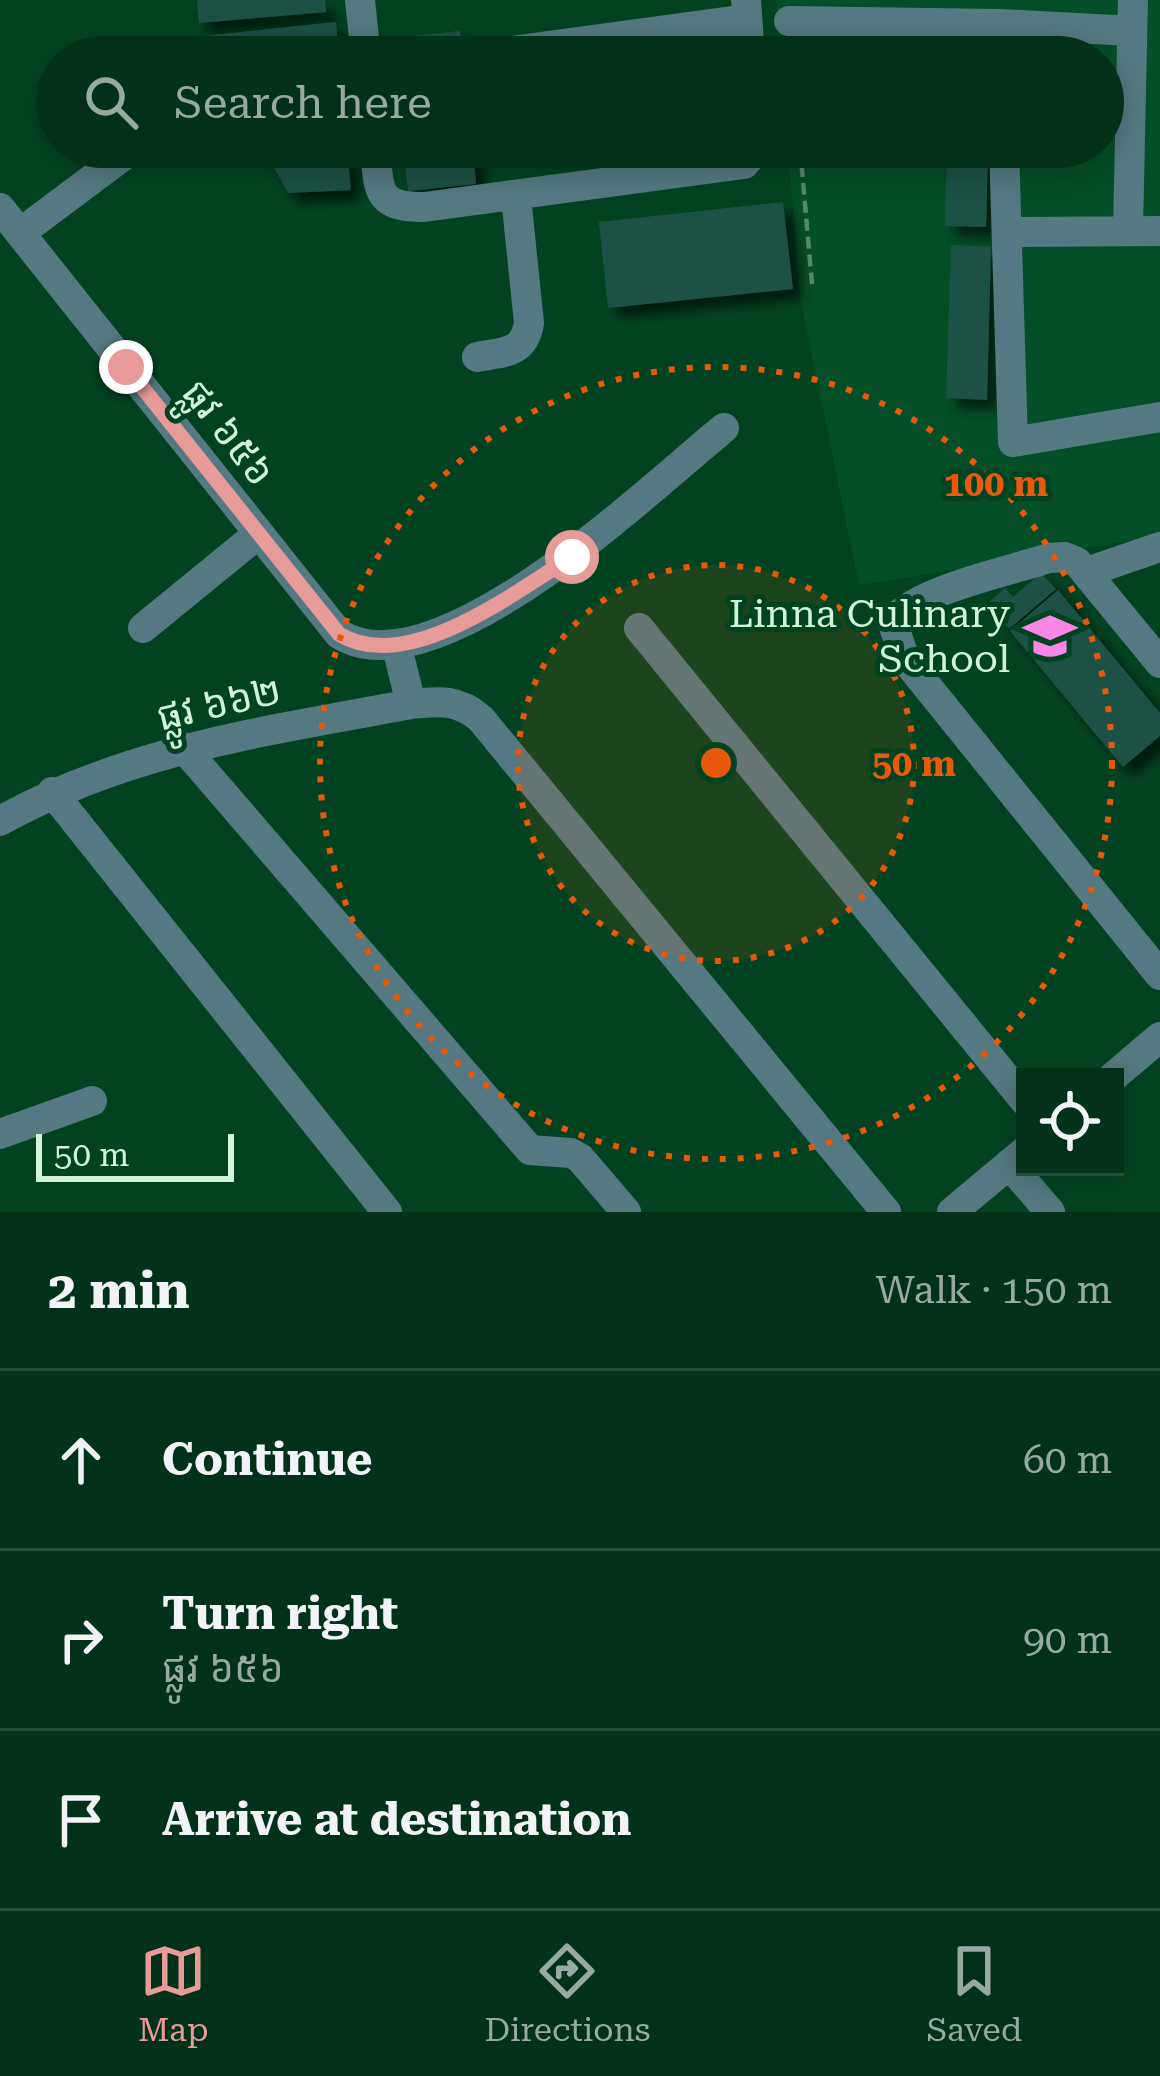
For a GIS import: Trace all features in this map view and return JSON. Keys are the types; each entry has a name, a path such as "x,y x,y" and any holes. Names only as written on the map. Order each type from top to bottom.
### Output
{"street":[{"path":"360,0 364,36"},
{"path":"597,36 746,10"},
{"path":"790,22 999,24 1133,15 1128,230"},
{"path":"999,24 999,36"},
{"path":"20,233 107,168"},
{"path":"377,168 385,199 400,207 716,168"},
{"path":"1005,168 1013,442 1160,417"},
{"path":"477,357 517,350 527,339 516,196"},
{"name":"ផ្លូវ ៦៥៦","path":"0,208 339,634 356,645 397,647"},
{"path":"1008,232 1160,231"},
{"path":"411,704 397,647 474,617 572,557 724,428"},
{"path":"143,628 258,534"},
{"path":"1087,572 1160,547"},
{"path":"1160,663 1087,572 1065,557 1048,558 904,608 892,621 905,659 1160,975"},
{"path":"639,628 1016,1089"},
{"name":"ផ្លូវ ៦៦២","path":"0,821 52,792 183,747 411,704 442,700 465,705 886,1212"},
{"path":"183,747 530,1150 580,1158 626,1212"},
{"path":"52,792 387,1212"},
{"path":"1124,1070 1157,1047"},
{"path":"0,1134 92,1101"},
{"path":"952,1212 1016,1158"},
{"path":"1028,1176 1050,1212"}],"path":[{"path":"802,168 812,284"}],"shaded area":[{"path":"776,0 1160,0 1160,536 859,585 800,297 790,168 1124,168 1124,36 779,36"}],"building":[{"path":"197,0 325,0 326,12 199,23"},
{"path":"336,22 337,36 205,36"},
{"path":"460,31 461,36 411,36"},
{"path":"274,168 349,168 351,190 288,193"},
{"path":"405,168 475,168 476,184 408,191"},
{"path":"946,168 987,168 986,227 945,226"},
{"path":"783,202 793,289 608,308 599,222"},
{"path":"951,245 991,247 987,400 946,398"},
{"path":"1041,573 1056,589 1009,629 987,604 1005,588 1013,597"},
{"path":"1058,590 1160,713 1160,736 1123,767 1010,631"}],"place":[{"name":"Linna Culinary School","path":"1050,636"}],"route":[{"path":"126,367 339,634 356,645 397,647 445,630 572,557"}]}
